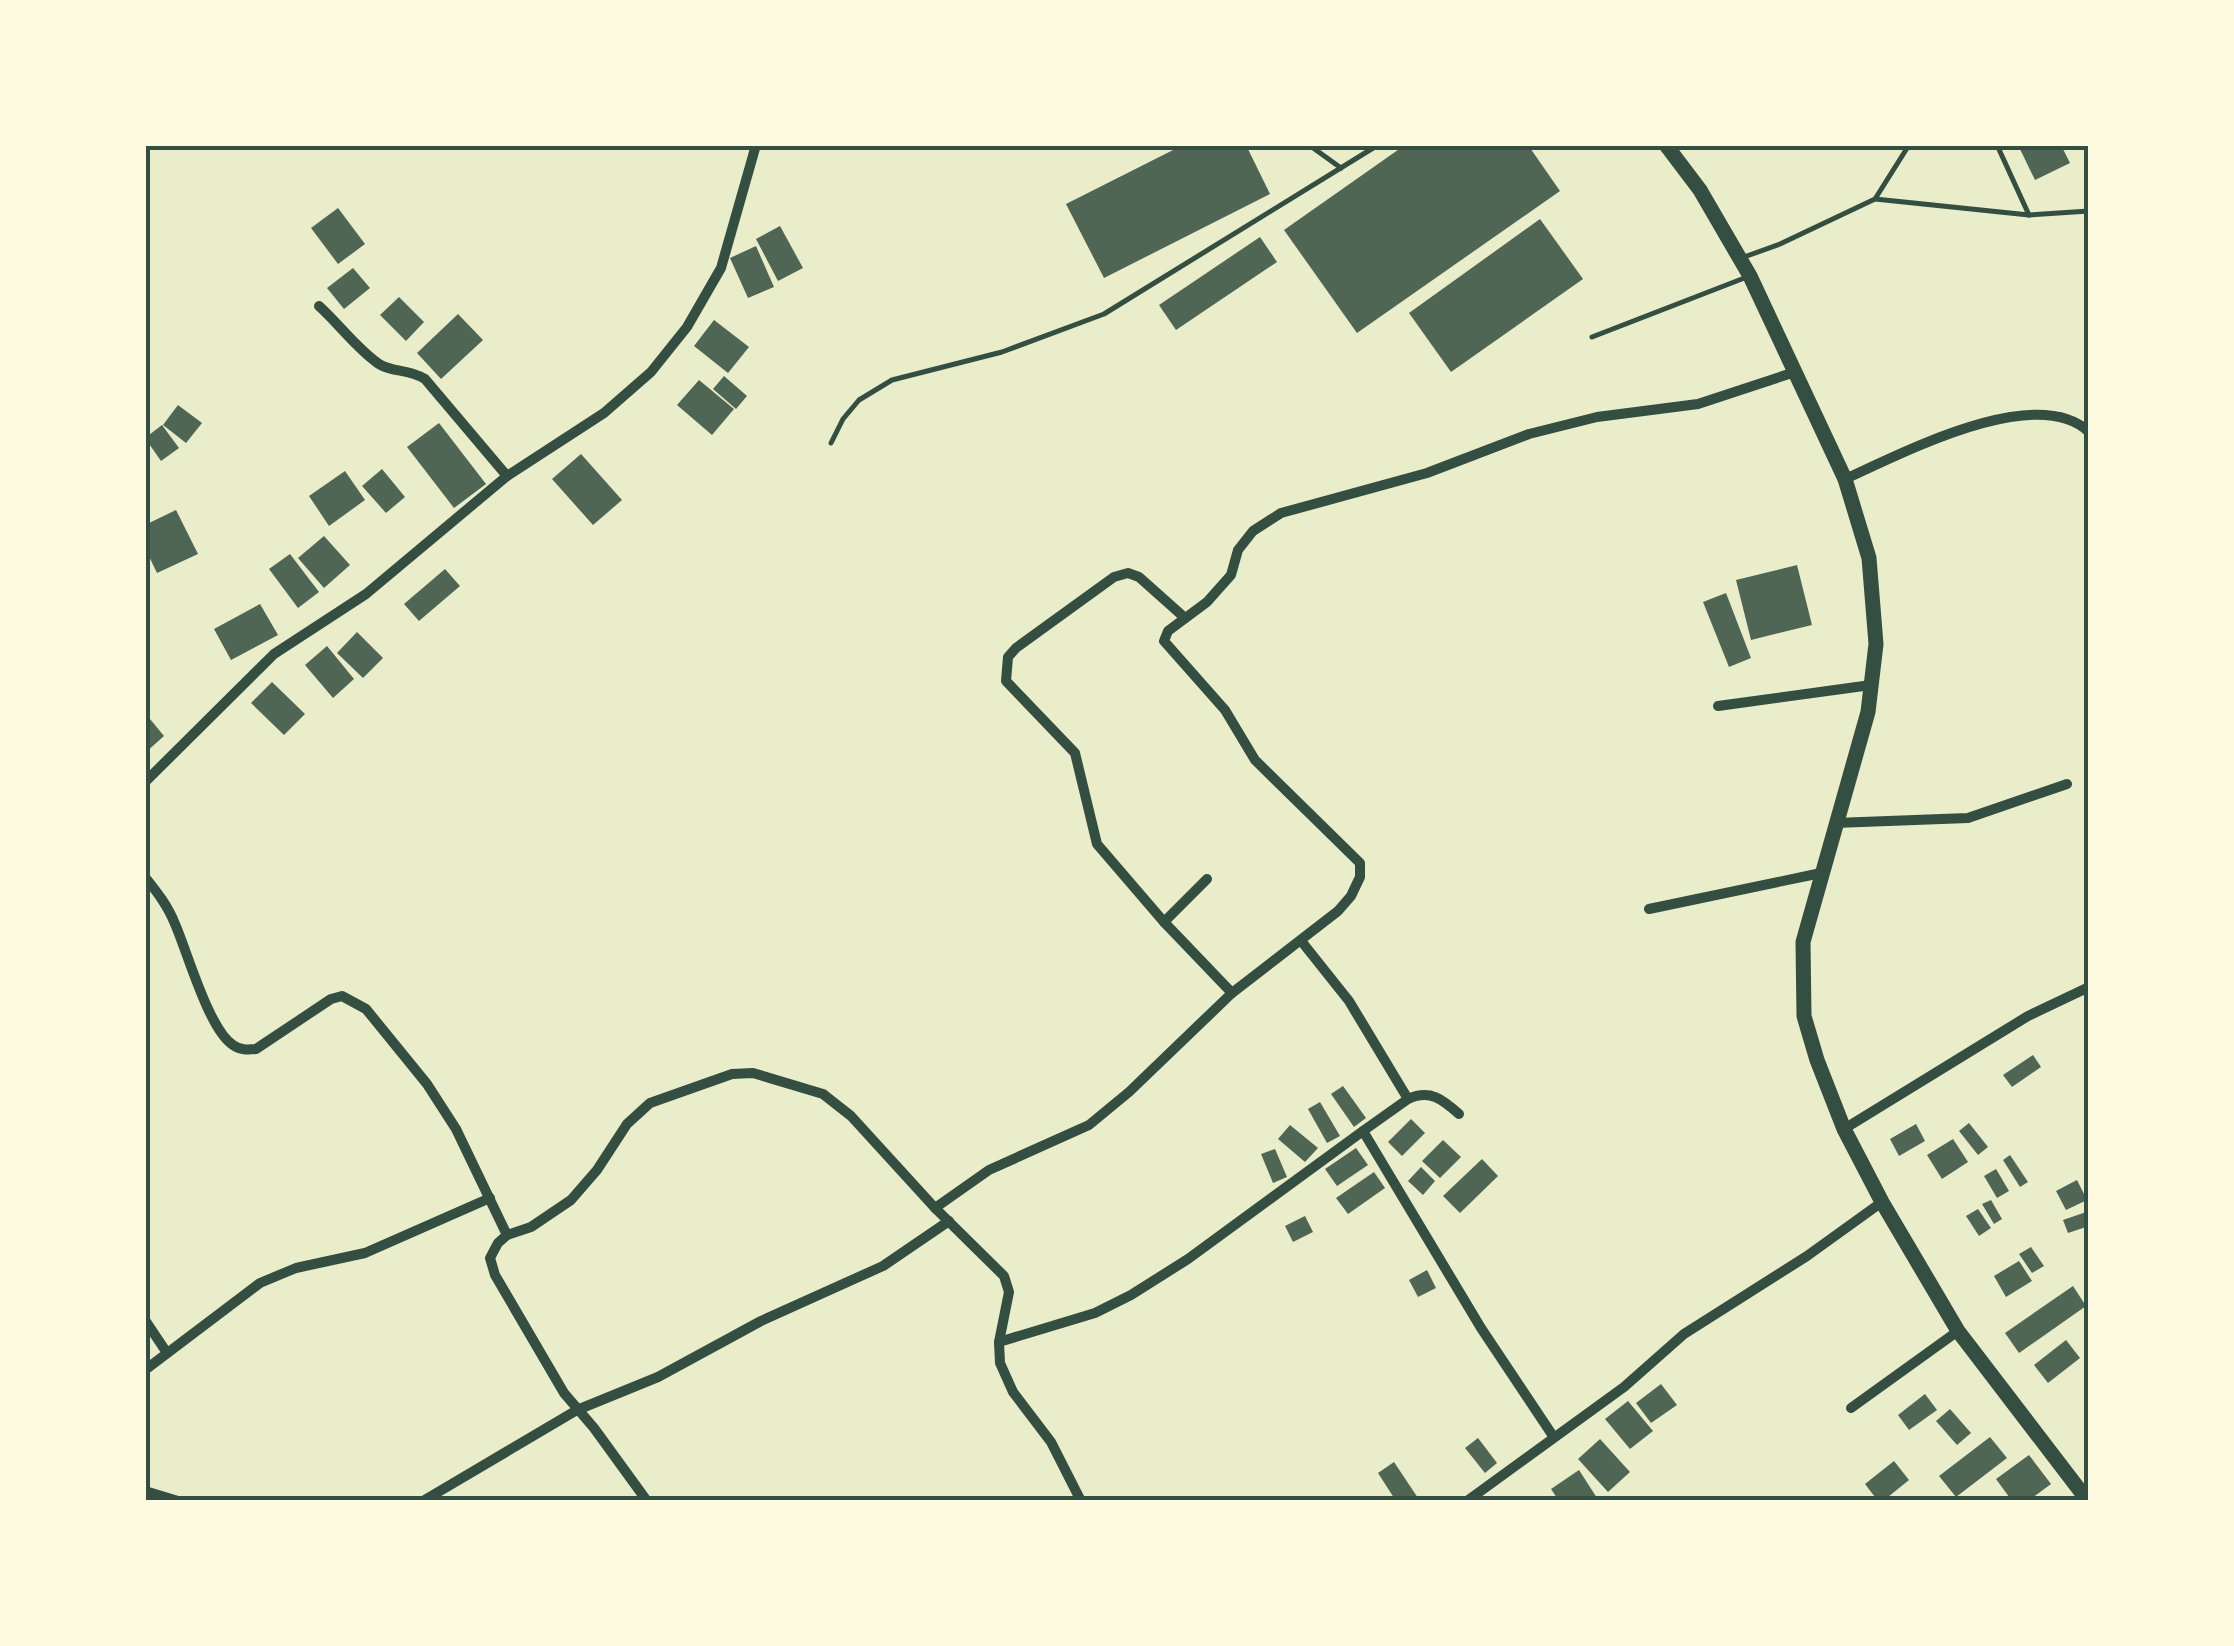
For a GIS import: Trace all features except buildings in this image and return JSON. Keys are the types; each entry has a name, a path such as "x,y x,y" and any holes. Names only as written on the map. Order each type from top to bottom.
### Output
{"main road":[{"path":"1666,145 1700,190 1750,276 1845,479 1869,558 1876,644 1868,712 1802,942 1804,1016 1817,1060 1844,1129 1958,1331 2088,1501"}],"street":[{"path":"145,782 274,654 366,594 507,476 604,413 650,372 687,327 720,268 756,145"},
{"path":"320,306 376,362 388,369 412,370 425,379 507,476"},
{"path":"935,1208 989,1170 1090,1125 1266,963 1302,942 1351,896 1360,877 1360,863 1256,760 1224,710 1169,649 1165,636 1207,602 1232,574 1238,550 1253,531 1282,513 1427,473 1529,434 1597,418 1698,404 1796,372"},
{"path":"1845,479 1938,438 2006,418 2058,415 2075,420 2089,432"},
{"path":"1185,618 1138,576 1128,573 1114,578 1026,640 1008,657 1005,669 1011,687 1076,753 1097,844 1232,993"},
{"path":"1718,706 1871,686"},
{"path":"1834,823 1968,818 2067,784"},
{"path":"1648,909 1821,873"},
{"path":"145,878 174,921 186,959 223,1036 233,1046 256,1049 342,996 366,1009 427,1084 456,1129 507,1235"},
{"path":"1164,922 1207,879"},
{"path":"1302,942 1349,1001 1408,1099"},
{"path":"1844,1129 2028,1016 2089,988"},
{"path":"647,1501 552,1375 495,1275 490,1258 498,1242 507,1235 532,1227 570,1200 597,1170 627,1124 650,1103 732,1074 753,1073 823,1094 851,1116 935,1208 992,1263 1008,1284 999,1342 1000,1363 1013,1392 1051,1442 1081,1501"},
{"path":"999,1342 1095,1313 1131,1295 1210,1243 1408,1099 1431,1094 1458,1114"},
{"path":"1363,1132 1481,1328 1554,1436"},
{"path":"145,1370 260,1283 296,1268 365,1253 490,1198"},
{"path":"1467,1501 1637,1377 1684,1334 1807,1256 1882,1202"},
{"path":"423,1501 577,1410 658,1377 761,1320 865,1276 948,1221"},
{"path":"145,1320 167,1353"},
{"path":"1851,1408 1958,1331"},
{"path":"145,1491 178,1501"}],"lane":[{"path":"1309,145 1341,168"},
{"path":"832,443 843,419 858,400 892,380 1002,352 1104,314 1378,145"},
{"path":"1875,200 1908,145"},
{"path":"1996,145 2030,215"},
{"path":"1740,258 1875,200 2030,215 2089,211"},
{"path":"1592,336 1750,276"}]}
